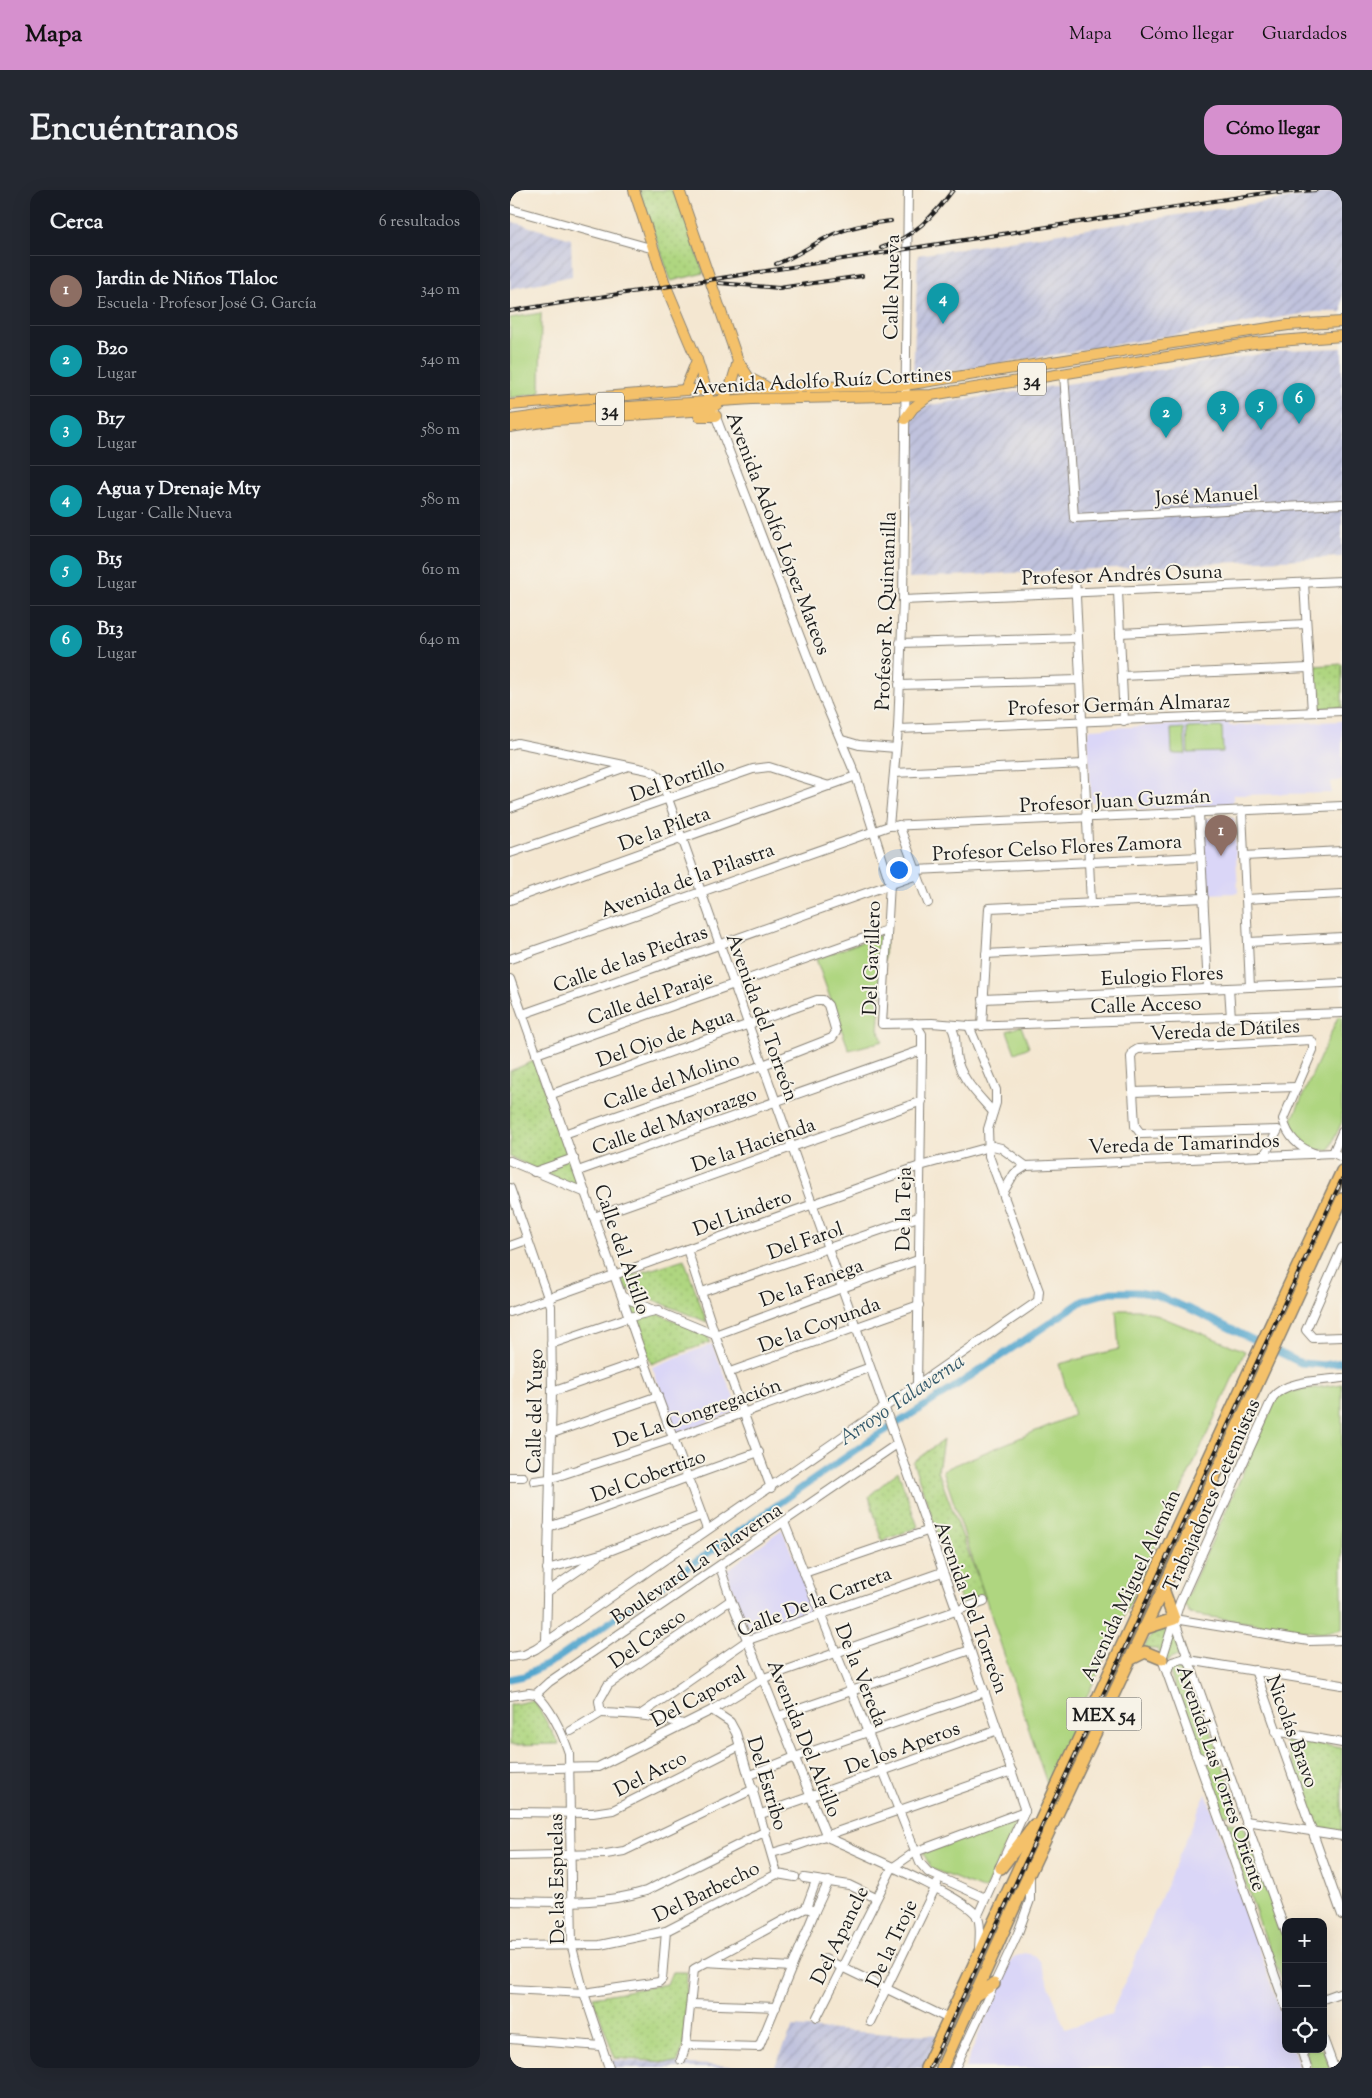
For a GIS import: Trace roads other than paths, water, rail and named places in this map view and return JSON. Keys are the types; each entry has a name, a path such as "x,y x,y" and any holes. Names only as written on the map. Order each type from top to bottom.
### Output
{"highway":[{"name":"Avenida Miguel Alemán","path":"926,2068 1046,1810 1262,1359 1342,1171"},
{"name":"Avenida Miguel Alemán","path":"1280,1320 1325,1236 1342,1199"},
{"path":"1325,1236 1342,1217"},
{"name":"Avenida Miguel Alemán","path":"942,2068 1030,1872 1163,1589 1262,1359"},
{"path":"1144,1629 1174,1619 1163,1589"},
{"path":"1128,1661 1145,1652 1162,1659"},
{"path":"1001,1868 1046,1810"},
{"path":"974,1996 994,1984"}],"main road":[{"name":"Avenida Adolfo López Mateos","path":"634,190 665,284 697,360 705,389 715,407"},
{"path":"679,190 738,361 749,378 767,387"},
{"name":"Avenida Adolfo Ruíz Cortines","path":"510,405 685,390 905,385 1288,325 1342,322"},
{"name":"Avenida Adolfo Ruíz Cortines","path":"510,420 582,410 715,407 905,398 1254,343 1342,336"},
{"path":"685,390 697,360"},
{"name":"Avenida Adolfo López Mateos","path":"731,389 738,361"},
{"path":"715,407 731,389"},
{"path":"905,420 918,403 931,395"},
{"name":"Avenida Adolfo Ruíz Cortines","path":"510,427 555,420 701,411 715,407"}],"street":[{"name":"Calle Nueva","path":"905,398 908,190"},
{"path":"510,209 654,250"},
{"name":"José Manuel","path":"1064,374 1074,518 1342,504"},
{"name":"Profesor R. Quintanilla","path":"889,826 898,729 903,600 905,398"},
{"name":"Avenida Adolfo López Mateos","path":"715,407 826,706 842,740 875,830"},
{"path":"1075,576 1091,903"},
{"name":"Profesor Andrés Osuna","path":"903,600 1342,581"},
{"path":"1304,583 1312,712"},
{"path":"1118,591 1124,721"},
{"path":"1120,633 1306,624"},
{"path":"900,643 1077,638"},
{"path":"1122,676 1309,668"},
{"path":"899,685 1079,680"},
{"name":"Profesor Germán Almaraz","path":"898,729 1342,711"},
{"path":"842,740 859,745 896,748"},
{"name":"Avenida del Torreón","path":"510,745 517,743 628,766 655,773 660,779 749,1024 868,1368 885,1411"},
{"path":"894,773 1084,764"},
{"path":"510,808 628,766"},
{"name":"Del Portillo","path":"510,853 669,800 753,769 764,768 784,771 829,786"},
{"path":"829,786 856,776"},
{"name":"De la Pileta","path":"510,900 829,786"},
{"name":"Profesor Juan Guzmán","path":"889,826 1342,806"},
{"path":"1242,811 1250,987"},
{"path":"1199,813 1208,989"},
{"path":"899,825 928,903"},
{"name":"Avenida de la Pilastra","path":"510,959 889,826"},
{"name":"Del Gavillero","path":"875,830 890,883 881,1022 888,1025 915,1023 950,1025"},
{"path":"1244,856 1342,851"},
{"name":"Profesor Celso Flores Zamora","path":"890,883 916,872 1201,857"},
{"name":"Calle de las Piedras","path":"523,1014 890,883"},
{"path":"1246,899 1342,894"},
{"path":"982,1026 989,908 1204,898"},
{"name":"Calle del Paraje","path":"536,1054 734,986 886,930"},
{"path":"1248,942 1342,937"},
{"path":"986,954 1206,944"},
{"name":"Calle del Altillo","path":"510,979 644,1360 688,1476 700,1516 707,1530"},
{"name":"Eulogio Flores","path":"984,999 1342,983"},
{"path":"1229,988 1231,1018"},
{"name":"Del Gavillero","path":"816,1000 823,1000 828,1005 835,1027"},
{"name":"Del Ojo de Agua","path":"552,1094 816,1000"},
{"name":"Calle Acceso","path":"950,1025 982,1026 1342,1013"},
{"path":"915,1023 922,1034 932,1023"},
{"path":"950,1025 956,1036 957,1061 962,1074 993,1112"},
{"path":"510,1658 524,1655 546,1641 885,1411 917,1384 1038,1301 1038,1291 987,1146 988,1124 996,1103 995,1086 969,1026"},
{"name":"Calle del Molino","path":"564,1134 763,1065 832,1038 836,1034 835,1027"},
{"name":"De la Teja","path":"917,1384 922,1034"},
{"name":"Vereda de Dátiles","path":"1133,1092 1131,1057 1133,1052 1138,1049 1307,1039 1313,1043 1313,1050 1296,1087"},
{"name":"Calle del Mayorazgo","path":"578,1171 922,1050"},
{"path":"1264,1156 1278,1130 1141,1134 1135,1126 1133,1092 1296,1087 1282,1120 1285,1129 1295,1143 1316,1154"},
{"name":"De la Hacienda","path":"594,1217 922,1101"},
{"path":"1333,1153 1342,1132"},
{"path":"987,1146 1001,1148 1026,1166 1014,1174 1004,1191"},
{"name":"Del Lindero","path":"510,1312 920,1166 987,1146"},
{"name":"Vereda de Tamarindos","path":"1026,1166 1333,1153 1342,1157"},
{"name":"Calle del Mayorazgo","path":"534,1172 574,1158"},
{"path":"510,1160 586,1193"},
{"name":"Calle del Yugo","path":"511,1193 551,1306 552,1392 546,1641"},
{"name":"Del Farol","path":"702,1292 918,1217"},
{"path":"510,1246 527,1240"},
{"path":"1342,1248 1306,1326 1308,1335 1318,1339 1342,1338"},
{"path":"687,1249 715,1334 771,1488"},
{"name":"De la Fanega","path":"715,1334 918,1260"},
{"path":"623,1296 715,1334"},
{"name":"De la Coyunda","path":"730,1372 919,1305"},
{"path":"551,1344 630,1317 659,1310"},
{"path":"552,1392 644,1360"},
{"name":"De La Congregación","path":"534,1482 549,1479 674,1438 868,1368"},
{"name":"Trabajadores Cetemistas","path":"1174,1619 1273,1397 1290,1386 1342,1378"},
{"path":"550,1434 658,1396"},
{"name":"Avenida Del Torreón","path":"885,1411 985,1692 1025,1811"},
{"name":"Boulevard La Talaverna","path":"536,1694 549,1682 784,1522 896,1440"},
{"name":"Del Cobertizo","path":"548,1527 624,1502 688,1476 759,1452"},
{"path":"510,1477 523,1477"},
{"path":"547,1569 604,1553 700,1516"},
{"name":"De la Vereda","path":"784,1522 922,1868 986,1898"},
{"path":"804,1573 927,1531"},
{"path":"547,1592 604,1553"},
{"name":"Avenida Del Altillo","path":"720,1567 731,1600 827,1837 935,1887 969,1908 978,1917"},
{"name":"Calle De la Carreta","path":"640,1715 748,1640 942,1572"},
{"name":"Del Casco","path":"601,1713 599,1701 608,1685 731,1600"},
{"name":"Del Caporal","path":"510,1769 570,1769 593,1768 605,1765 712,1710 764,1678 984,1602"},
{"path":"1174,1619 1309,1642 1342,1640"},
{"name":"Avenida Las Torres Oriente","path":"1174,1619 1162,1659 1282,1992"},
{"name":"Avenida Las Torres Oriente","path":"1174,1619 1282,1922"},
{"path":"779,1716 970,1650"},
{"path":"1167,1672 1172,1662 1182,1659 1342,1684"},
{"name":"Nicolás Bravo","path":"1255,1670 1312,1831 1338,1896 1342,1915"},
{"path":"750,1775 795,1757 985,1692"},
{"path":"510,1696 529,1693 536,1694"},
{"name":"De las Espuelas","path":"536,1694 544,1702 563,1736 568,1753 573,1902 572,1947 584,1994 608,2068"},
{"name":"Del Estribo","path":"712,1710 730,1722 740,1746 750,1775 777,1874"},
{"path":"571,1731 601,1713 640,1715 667,1719 682,1724"},
{"name":"De los Aperos","path":"761,1814 998,1730"},
{"path":"1276,1732 1342,1743"},
{"name":"Del Arco","path":"570,1813 593,1813 613,1810 740,1746"},
{"path":"1196,1755 1202,1759 1212,1758 1220,1747"},
{"path":"772,1853 827,1837 1012,1771"},
{"path":"510,1856 606,1854 638,1845 754,1789"},
{"path":"892,1868 915,1852 1025,1811"},
{"path":"979,1956 978,1917 1025,1811"},
{"path":"510,1812 570,1813"},
{"path":"1246,1821 1342,1836"},
{"path":"510,1901 573,1902 612,1899 646,1891 766,1831"},
{"name":"Del Apancle","path":"817,2017 892,1868"},
{"path":"955,2068 1018,1933 1030,1900 1030,1872"},
{"name":"Del Barbecho","path":"510,1946 572,1947 634,1940 666,1931 777,1874 795,1877"},
{"path":"804,1878 848,1885 876,1898"},
{"name":"De la Troje","path":"870,2022 888,1989 940,1878"},
{"path":"806,1908 816,1881"},
{"path":"686,2045 756,2048 762,2043 815,1910 829,1881"},
{"path":"681,2060 686,2045 694,1968 806,1908 815,1910"},
{"path":"510,1989 584,1994 652,1983 662,1979 666,1931"},
{"path":"825,1959 949,2019"},
{"path":"703,1962 792,1967"},
{"path":"1327,1998 1342,1992"},
{"path":"691,2004 776,2007"},
{"path":"510,2039 601,2046"},
{"path":"1327,2049 1334,2068"},
{"path":"1302,2053 1307,2068"}],"waterway":[{"name":"Arroyo Talaverna","path":"510,1679 524,1676 557,1659 867,1442 950,1390 1084,1300 1111,1292 1138,1292 1155,1295 1190,1309 1301,1363 1324,1365 1342,1362"}],"railway":[{"path":"881,248 903,238 922,225 953,190"},
{"path":"510,311 1284,190"},
{"path":"1278,193 1316,190"},
{"path":"776,264 842,231 872,223 891,221"},
{"path":"719,283 779,288 862,276"},
{"path":"930,2068 1342,1179"}],"place":[{"name":"Agua y Drenaje Mty","path":"943,324"},
{"name":"B13","path":"1299,424"},
{"name":"B15","path":"1261,430"},
{"name":"B17","path":"1223,432"},
{"name":"B20","path":"1166,438"},
{"name":"Jardin de Niños Tlaloc","path":"1221,856"}]}
